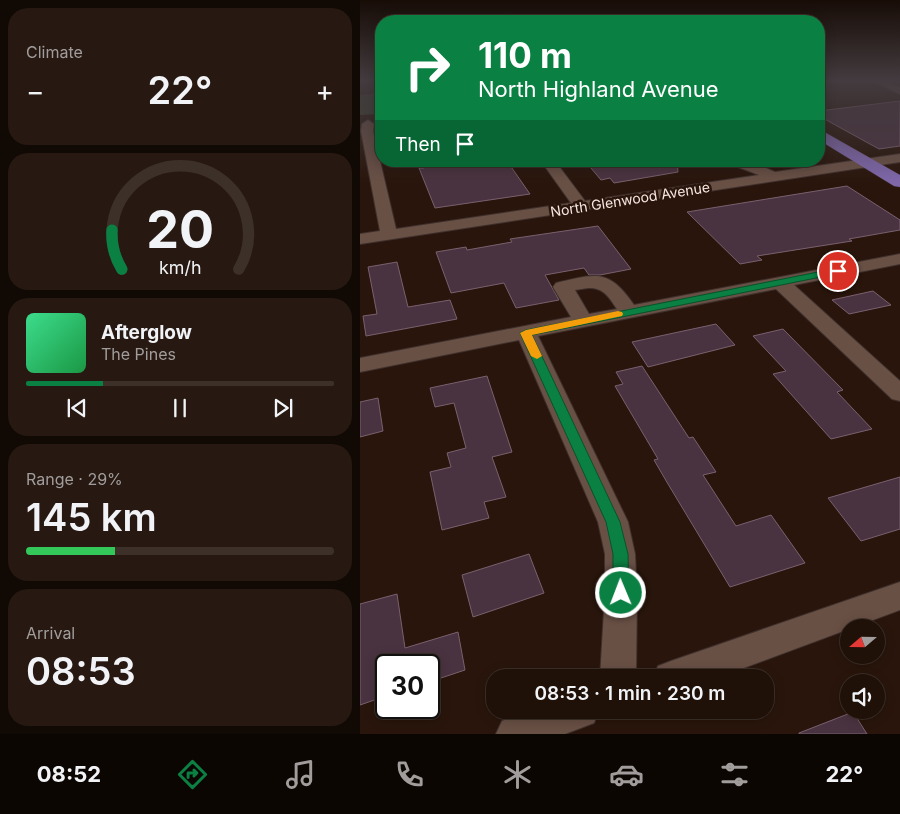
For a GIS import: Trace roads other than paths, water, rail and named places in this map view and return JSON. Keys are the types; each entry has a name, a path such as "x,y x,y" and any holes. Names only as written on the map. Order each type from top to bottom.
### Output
{"main road":[{"path":"825,138 900,182"}],"street":[{"path":"368,124 367,131 389,235"},
{"name":"North Glenwood Avenue","path":"360,239 900,158"},
{"path":"552,167 580,206"},
{"path":"753,167 773,177"},
{"path":"360,365 900,259"},
{"path":"583,321 563,287 598,280 609,284 629,312"},
{"path":"779,282 900,394"},
{"path":"526,333 613,522 620,554 621,593 618,669"},
{"path":"696,669 900,596"},
{"path":"515,734 556,719"}]}
